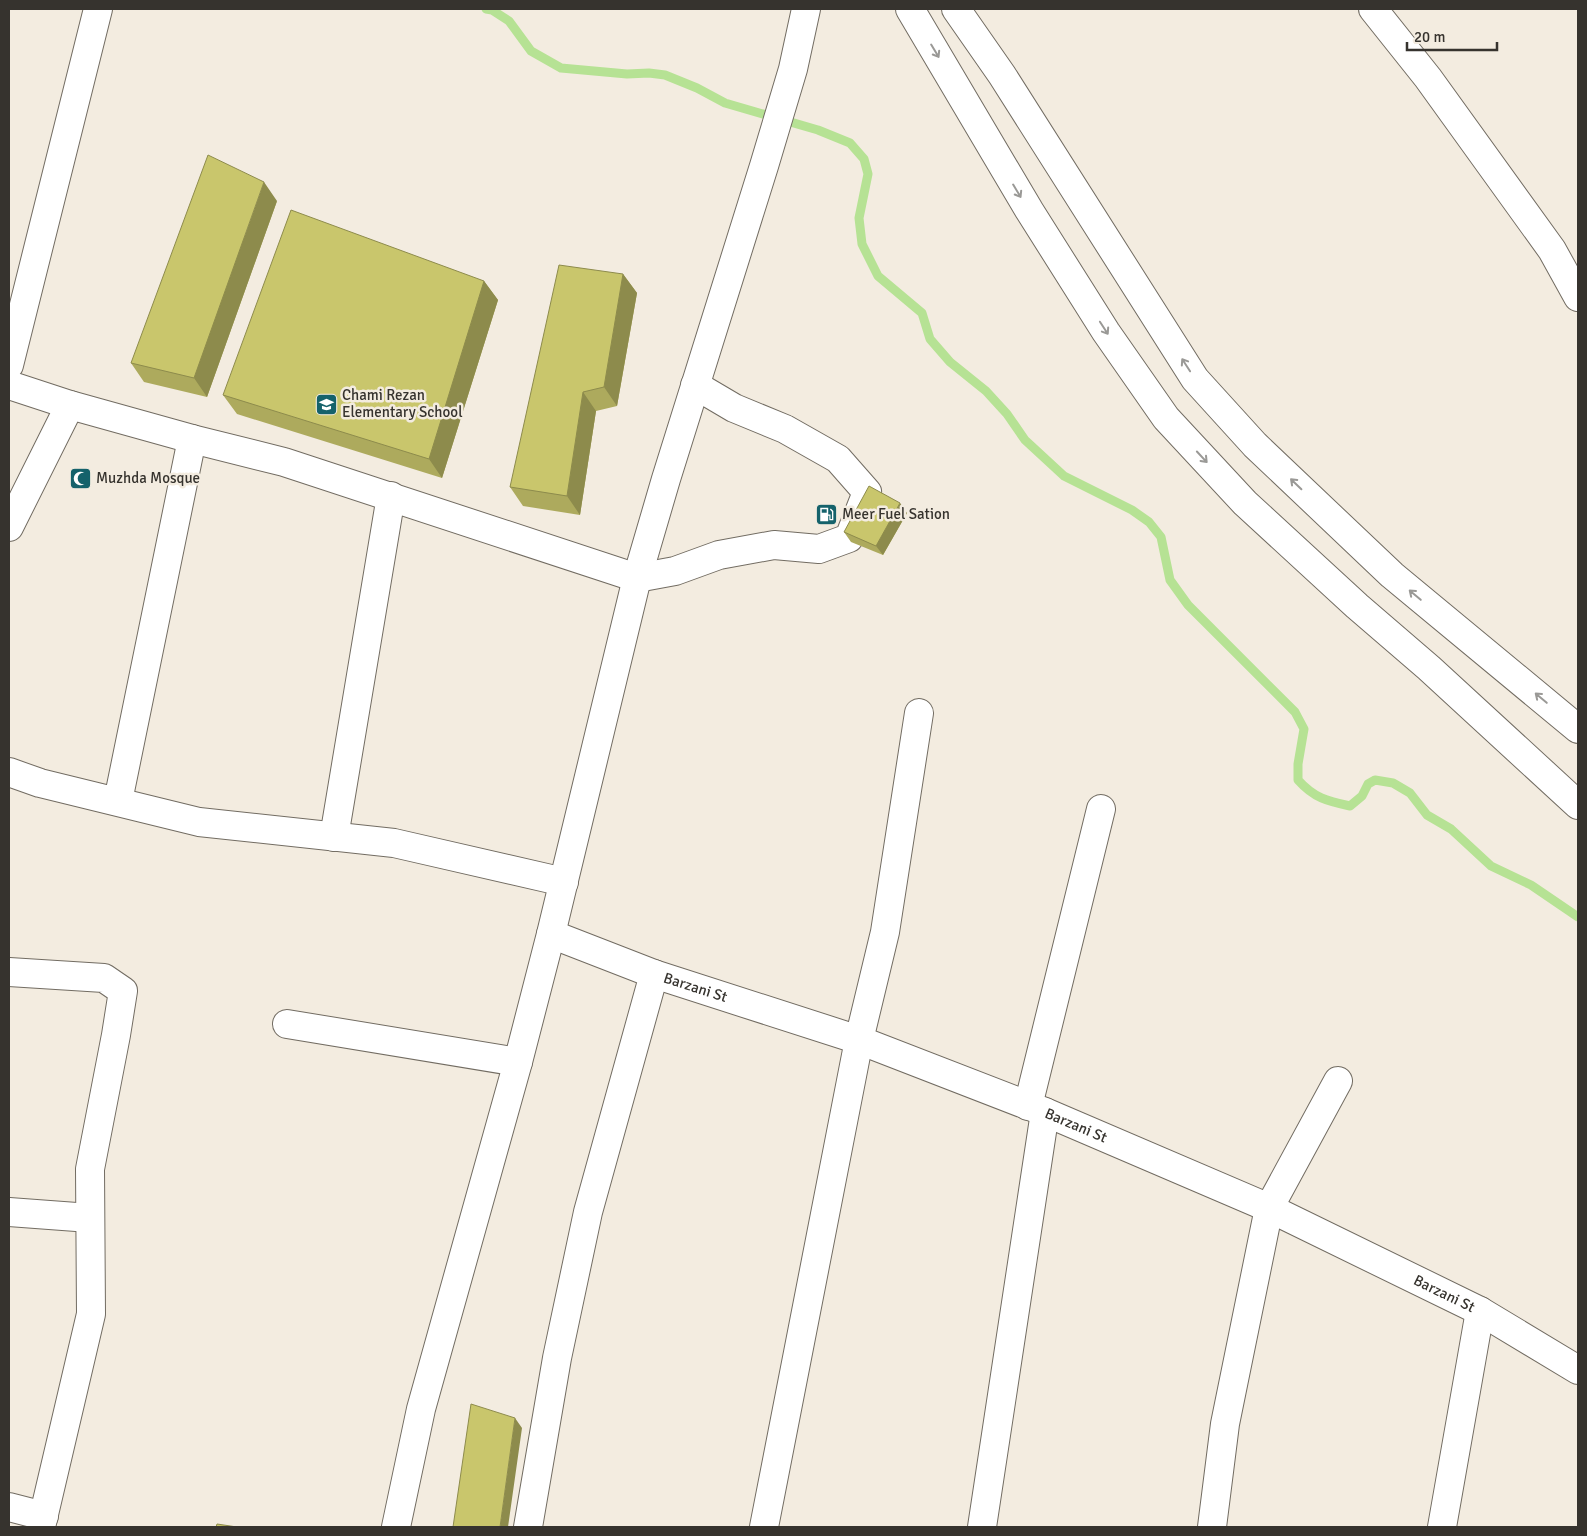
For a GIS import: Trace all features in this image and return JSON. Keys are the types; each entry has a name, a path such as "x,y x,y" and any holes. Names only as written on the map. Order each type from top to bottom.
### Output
{"street":[{"path":"9,365 98,9"},
{"path":"396,1527 422,1409 518,1062 551,934 637,578 788,85 806,9"},
{"path":"910,9 1029,210 1106,332 1166,418 1245,503 1578,805"},
{"path":"956,9 1002,75 1195,379 1255,445 1392,575 1578,729"},
{"path":"1373,9 1434,86 1552,250 1578,297"},
{"path":"9,385 70,405 284,462 637,578 675,570 719,555 774,545 819,549 849,538 867,492 838,459 785,429 734,408 695,385"},
{"path":"9,526 70,405"},
{"path":"118,802 192,439"},
{"path":"334,837 391,496"},
{"path":"764,1527 859,1040 885,932 919,713"},
{"path":"9,772 40,783 200,822 394,843 564,882"},
{"path":"982,1527 1036,1109 1101,809"},
{"name":"Barzani St","path":"551,934 654,974 859,1040 1036,1109 1268,1208 1480,1311 1578,1370"},
{"path":"9,972 104,978 123,991 90,1169 90,1314 43,1522 9,1507"},
{"path":"528,1527 556,1358 588,1212 654,974"},
{"path":"287,1024 518,1062"},
{"path":"1212,1527 1225,1424 1268,1208 1338,1081"},
{"path":"9,1212 90,1218"},
{"path":"1442,1527 1480,1311"}],"building":[{"path":"208,155 264,182 194,378 131,363"},
{"path":"291,210 484,281 429,459 223,395"},
{"path":"559,265 623,274 604,387 583,392 567,496 510,487"},
{"path":"869,486 900,503 876,546 844,532"},
{"path":"471,1404 515,1418 500,1527 453,1527"},
{"path":"217,1524 237,1527 216,1527"}],"waterway":[{"path":"486,9 492,10 509,21 531,51 561,68 627,74 649,73 665,75 697,88 725,103 818,130 850,143 864,159 868,174 859,218 862,244 878,276 922,313 930,339 950,362 986,391 1007,414 1025,440 1064,476 1132,510 1149,522 1161,537 1170,580 1188,605 1295,712 1304,729 1298,764 1298,780 1315,795 1350,806 1362,796 1368,784 1375,780 1393,783 1410,793 1427,815 1451,829 1491,866 1531,885 1578,917"}],"place":[{"name":"Chami Rezan Elementary School","path":"326,404"},
{"name":"Muzhda Mosque","path":"80,478"},
{"name":"Meer Fuel Sation","path":"826,514"}]}
